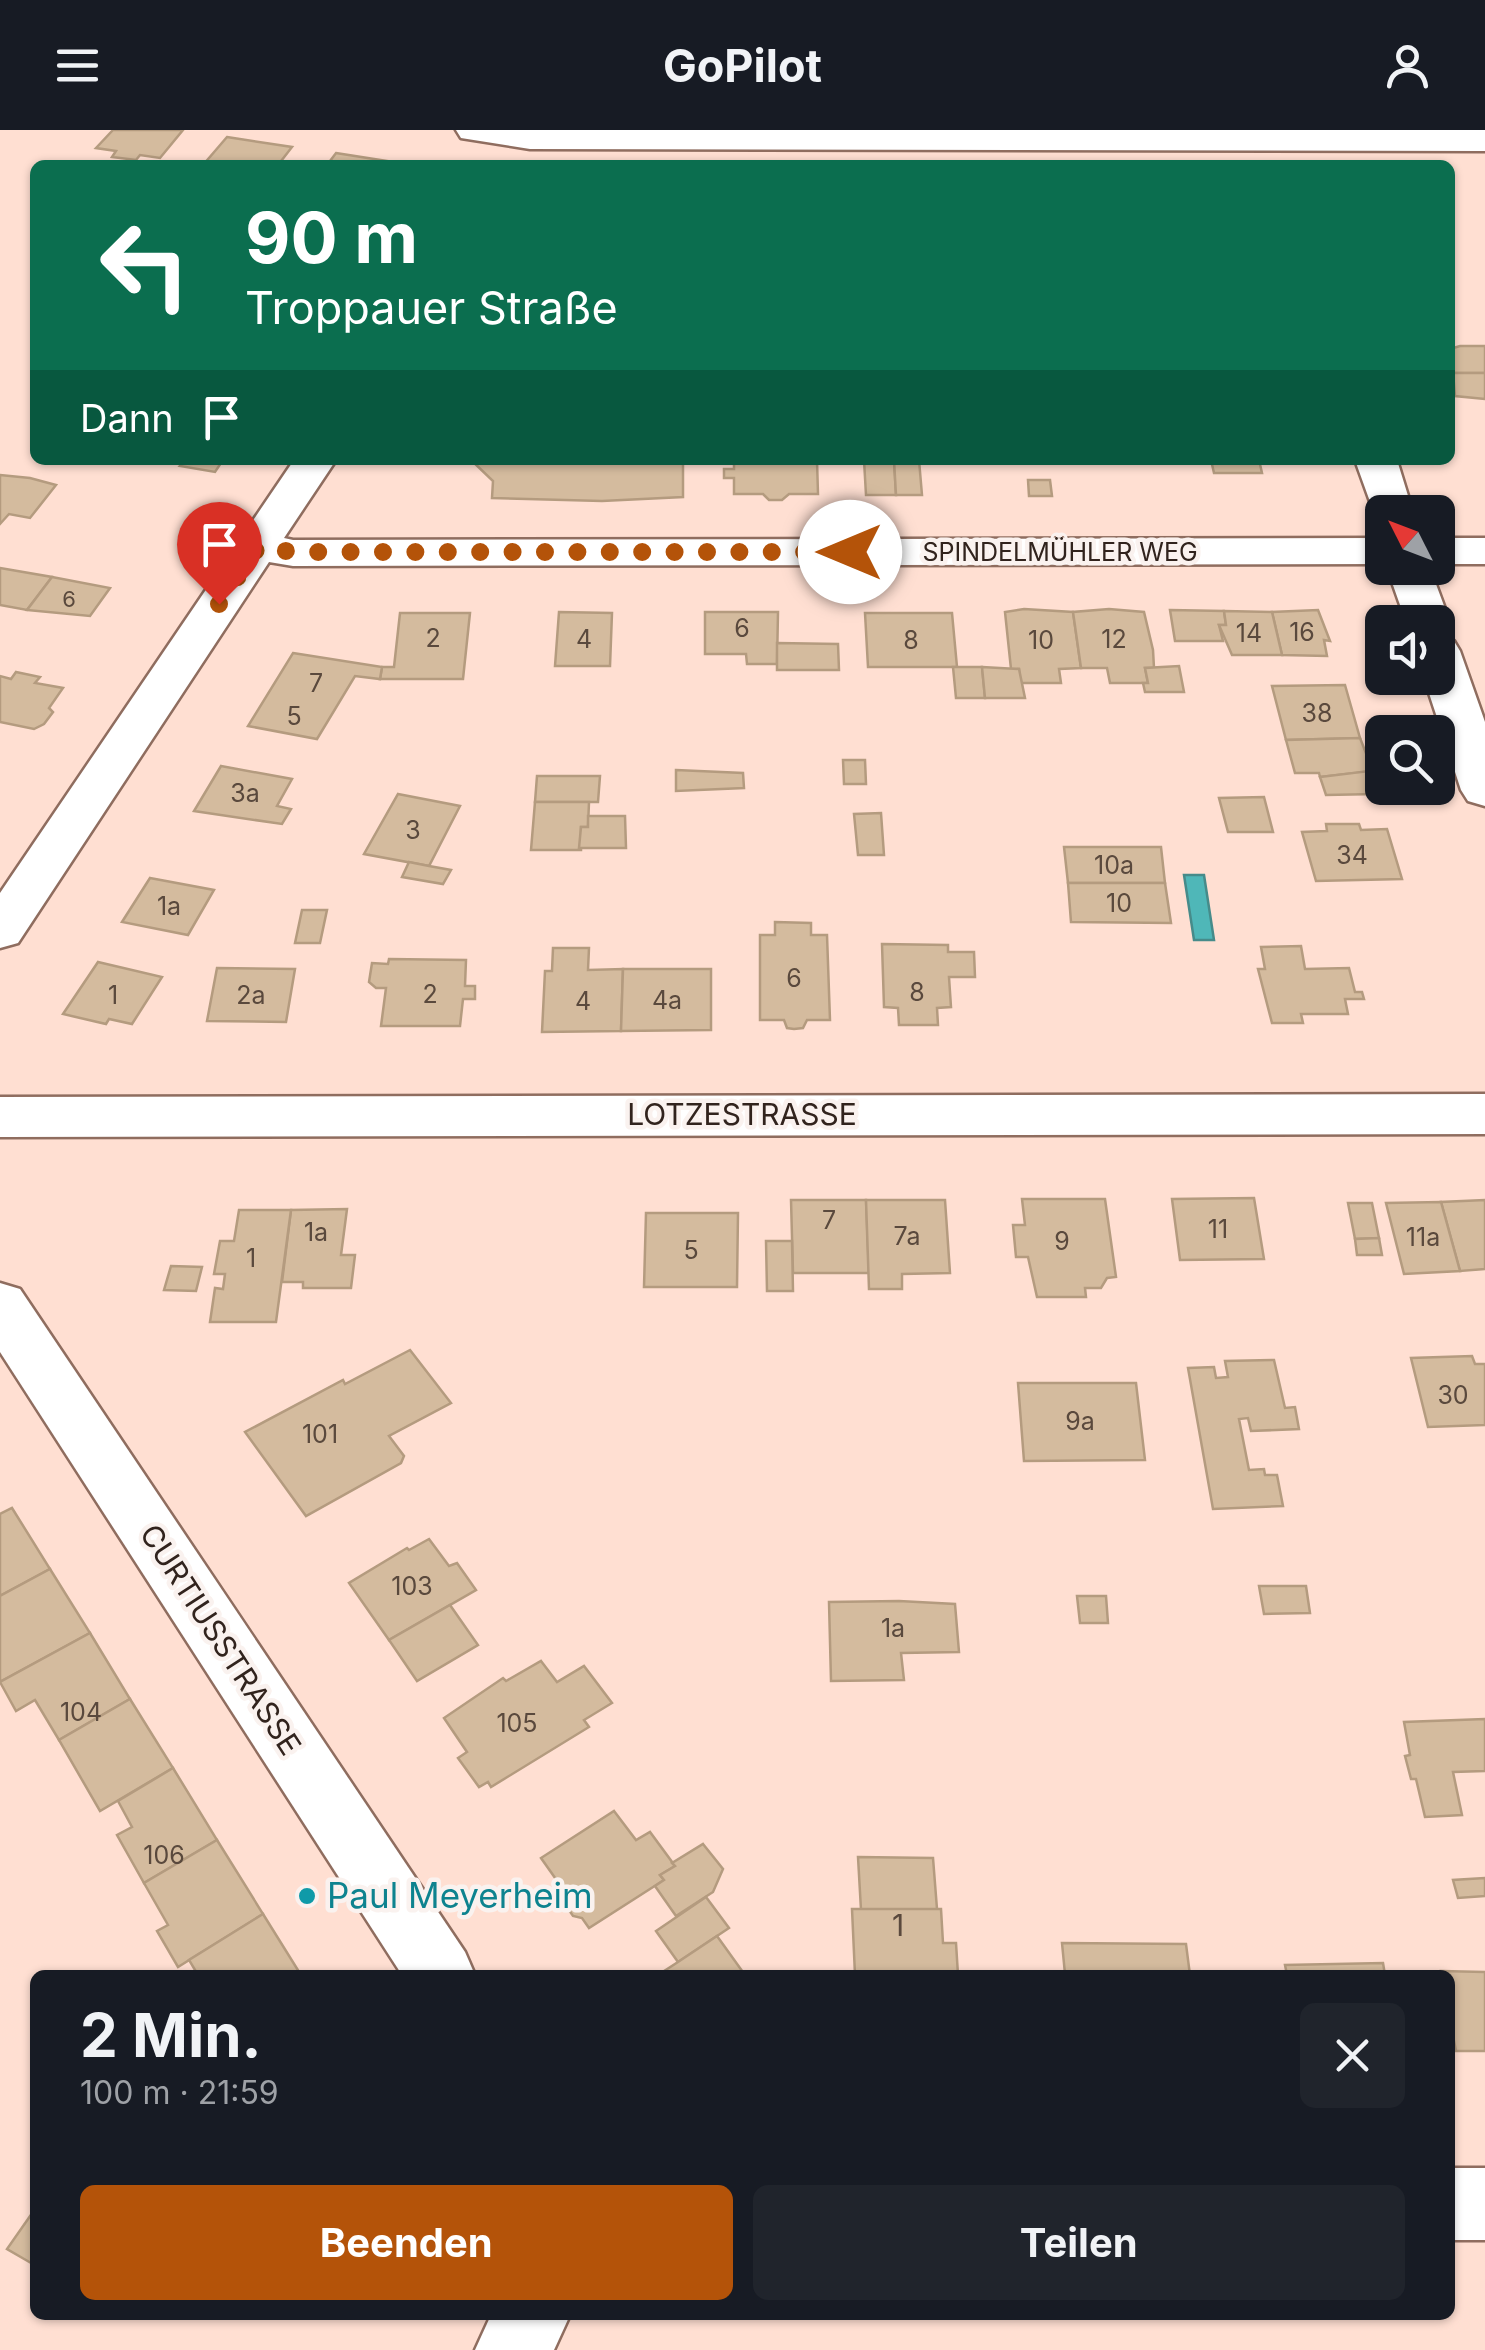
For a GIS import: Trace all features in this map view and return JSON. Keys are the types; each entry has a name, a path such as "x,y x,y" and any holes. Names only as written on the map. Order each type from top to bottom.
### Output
{"street":[{"path":"474,130 526,144 1224,145 1485,140"},
{"path":"0,931 312,465"},
{"path":"1378,465 1387,495"},
{"name":"SPINDELMÜHLER WEG","path":"258,547 293,552 1365,551"},
{"path":"1455,551 1485,551"},
{"path":"1453,695 1485,790"},
{"name":"LOTZESTRASSE","path":"0,1116 1485,1114"},
{"name":"CURTIUSSTRASSE","path":"0,1304 438,1970"},
{"path":"1455,2204 1485,2204"},
{"path":"512,2350 530,2320"}],"water":[{"path":"1184,875 1204,875 1214,940 1194,940"}],"building":[{"path":"113,130 183,130 160,158 140,155 136,160 112,157 116,151 96,148"},
{"path":"227,137 292,147 282,160 207,160"},
{"path":"336,153 380,160 331,160"},
{"path":"1485,346 1485,373 1455,373 1455,348"},
{"path":"1455,373 1485,373 1485,399 1455,396"},
{"path":"181,465 220,465 215,472"},
{"path":"476,465 683,465 683,497 602,501 492,498 493,481"},
{"path":"734,465 817,465 818,494 789,494 782,500 769,500 763,494 734,494 734,478 724,478 724,469 734,469"},
{"path":"864,465 894,465 896,495 866,495"},
{"path":"894,465 919,465 922,495 896,495"},
{"path":"1212,465 1260,465 1262,473 1214,473"},
{"path":"0,475 56,485 30,518 9,514 0,524"},
{"path":"1028,480 1050,480 1052,496 1029,496"},
{"path":"0,568 52,577 27,610 0,605"},
{"path":"52,577 110,588 90,616 27,610"},
{"path":"1170,610 1224,611 1226,625 1219,625 1223,641 1175,641"},
{"path":"1318,610 1330,641 1324,640 1327,656 1282,655 1272,612"},
{"path":"1224,611 1272,612 1282,655 1232,655 1219,625 1226,625"},
{"path":"559,612 612,613 610,666 555,666"},
{"path":"705,612 778,612 777,664 747,664 746,654 705,654"},
{"path":"1005,612 1073,612 1081,668 1059,669 1061,683 1020,683 1019,669 1011,669"},
{"path":"1073,612 1144,612 1153,650 1154,668 1145,668 1148,683 1110,683 1107,668 1081,668"},
{"path":"400,613 470,613 463,679 380,679 382,667 394,667"},
{"path":"865,613 952,613 957,667 868,667"},
{"path":"777,643 838,644 839,670 777,670"},
{"path":"293,653 382,667 380,679 355,676 317,739 248,726"},
{"path":"1179,666 1184,692 1145,692 1145,668"},
{"path":"953,667 982,667 985,698 956,698"},
{"path":"982,667 1019,669 1025,698 985,698"},
{"path":"16,672 40,677 35,683 63,688 49,708 53,712 34,729 0,722 0,676 11,679"},
{"path":"1345,685 1360,738 1286,740 1272,686"},
{"path":"1360,738 1365,751 1365,772 1320,777 1319,773 1295,773 1286,740"},
{"path":"843,760 865,760 866,784 844,784"},
{"path":"221,766 292,779 277,806 291,809 282,824 194,811"},
{"path":"676,770 743,773 744,788 676,791"},
{"path":"1365,771 1365,794 1326,795 1320,777"},
{"path":"537,776 600,776 598,802 535,802"},
{"path":"398,794 460,806 429,866 364,854"},
{"path":"1264,797 1273,832 1228,832 1219,798"},
{"path":"535,802 589,802 588,827 581,827 581,850 531,850"},
{"path":"881,813 884,855 858,855 854,814"},
{"path":"588,816 625,816 626,848 579,848 581,827 588,827"},
{"path":"1326,824 1359,824 1361,830 1387,829 1402,879 1316,881 1302,832 1327,831"},
{"path":"1064,847 1161,847 1165,883 1068,883"},
{"path":"409,862 451,870 443,884 402,877"},
{"path":"150,878 214,890 188,935 122,922"},
{"path":"1068,883 1165,883 1171,923 1071,922"},
{"path":"302,910 327,910 320,943 295,943"},
{"path":"775,922 811,923 811,935 827,935 830,1020 807,1020 803,1028 794,1029 787,1028 784,1020 760,1020 760,935 775,935"},
{"path":"882,944 948,945 948,952 974,952 975,977 949,977 951,1007 937,1008 938,1025 899,1025 898,1008 884,1007"},
{"path":"1301,946 1305,969 1349,968 1355,992 1362,992 1364,999 1345,999 1348,1014 1301,1014 1303,1023 1272,1023 1258,969 1265,969 1261,947"},
{"path":"553,948 589,948 588,970 623,969 621,1031 542,1032 545,971 552,971"},
{"path":"389,959 466,960 465,986 475,986 475,999 463,999 460,1026 381,1026 386,988 376,988 369,982 372,963 388,964"},
{"path":"98,962 162,977 132,1024 109,1019 106,1024 63,1014"},
{"path":"217,968 295,969 286,1022 207,1021"},
{"path":"623,969 711,969 711,1030 621,1031"},
{"path":"1254,1198 1264,1259 1180,1260 1172,1199"},
{"path":"1022,1199 1105,1199 1116,1277 1107,1278 1101,1288 1085,1288 1086,1297 1037,1297 1028,1257 1016,1257 1013,1225 1025,1225"},
{"path":"791,1200 866,1200 869,1273 793,1273"},
{"path":"866,1200 945,1200 950,1273 902,1274 902,1289 869,1289"},
{"path":"1485,1200 1485,1269 1460,1271 1441,1202"},
{"path":"1441,1202 1460,1271 1404,1274 1386,1203"},
{"path":"1348,1203 1372,1203 1379,1238 1355,1239"},
{"path":"347,1209 341,1255 355,1255 351,1288 303,1288 303,1282 282,1282 291,1210"},
{"path":"239,1210 291,1210 276,1322 210,1322 215,1288 223,1289 225,1274 214,1274 220,1241 234,1241"},
{"path":"646,1213 738,1213 737,1287 644,1287"},
{"path":"1379,1238 1382,1255 1357,1255 1355,1239"},
{"path":"766,1241 792,1241 793,1291 767,1291"},
{"path":"171,1266 202,1267 196,1291 164,1290"},
{"path":"410,1350 451,1403 389,1436 404,1456 401,1463 306,1516 245,1432"},
{"path":"1472,1356 1475,1364 1485,1364 1485,1425 1428,1427 1411,1358"},
{"path":"1274,1360 1285,1408 1295,1407 1299,1429 1251,1431 1248,1418 1239,1419 1249,1470 1264,1469 1265,1475 1277,1475 1283,1506 1213,1509 1188,1368 1214,1367 1216,1378 1228,1377 1225,1361"},
{"path":"1018,1383 1136,1383 1145,1460 1024,1461"},
{"path":"12,1508 50,1569 0,1596 0,1514"},
{"path":"429,1539 449,1566 457,1563 476,1590 389,1640 349,1583"},
{"path":"50,1569 90,1633 0,1682 0,1596"},
{"path":"1259,1586 1306,1586 1310,1613 1264,1614"},
{"path":"1077,1596 1106,1596 1108,1623 1080,1623"},
{"path":"829,1602 955,1604 959,1652 901,1653 904,1680 831,1681"},
{"path":"450,1605 478,1645 417,1681 389,1640"},
{"path":"90,1633 130,1699 59,1740 35,1700 16,1711 0,1682"},
{"path":"541,1661 557,1682 584,1666 612,1703 584,1720 589,1727 491,1787 488,1782 479,1787 458,1758 467,1752 444,1718 503,1678 506,1681"},
{"path":"130,1699 173,1768 100,1811 59,1740"},
{"path":"1485,1719 1485,1771 1453,1772 1462,1815 1425,1817 1416,1779 1411,1779 1405,1756 1410,1755 1404,1722"},
{"path":"173,1768 217,1840 144,1883 117,1835 132,1827 118,1801"},
{"path":"614,1811 636,1840 650,1832 675,1866 660,1875 664,1880 589,1928 582,1918 573,1916 562,1900 565,1892 541,1858"},
{"path":"217,1840 263,1914 178,1967 157,1931 168,1925 144,1883"},
{"path":"703,1844 723,1869 713,1892 676,1916 655,1886 664,1880 660,1875 675,1866 672,1863"},
{"path":"858,1857 933,1858 937,1909 861,1910"},
{"path":"1485,1878 1485,1896 1458,1898 1453,1880"},
{"path":"706,1897 729,1928 678,1962 656,1931"},
{"path":"852,1909 941,1909 943,1943 956,1943 958,1970 855,1970"},
{"path":"263,1914 298,1970 195,1970 189,1960"},
{"path":"717,1936 741,1970 666,1970"},
{"path":"1062,1943 1186,1944 1189,1970 1065,1970"},
{"path":"1383,1963 1384,1970 1286,1970 1285,1965"},
{"path":"1455,1971 1485,1972 1485,2051 1456,2051"},
{"path":"30,2216 30,2262 7,2249"}],"place":[{"name":"Paul Meyerheim","path":"307,1896"}],"route":[{"path":"219,604 258,547 293,552 850,552"}]}
